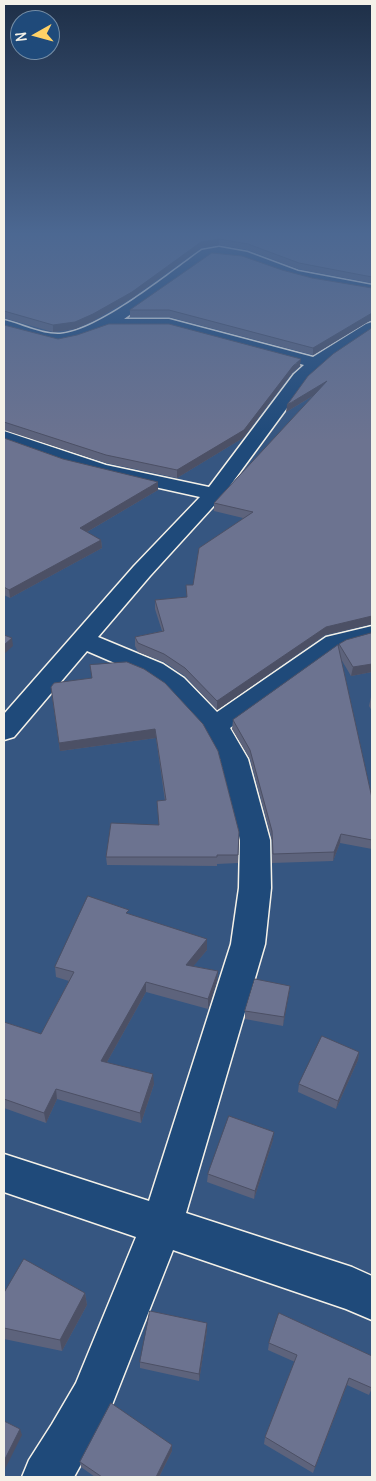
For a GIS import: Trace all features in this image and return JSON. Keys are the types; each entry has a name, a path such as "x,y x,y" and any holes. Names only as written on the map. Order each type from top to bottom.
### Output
{"street":[{"path":"4,324 59,339 71,337 107,324 136,303"},
{"path":"107,324 141,323 184,327 315,363"},
{"path":"4,731 142,571 214,494 300,378 315,363 337,347 372,327"},
{"path":"4,437 79,464 214,494"},
{"path":"215,726 320,650 336,642 372,633"},
{"path":"46,1477 69,1441 92,1399 162,1226 248,944 255,888 254,840 234,759 215,726 175,684 154,670 83,640"},
{"path":"4,1173 352,1289 372,1298"}],"building":[{"path":"4,303 112,303 75,322 53,325 4,311"},
{"path":"140,303 372,303 372,313 313,348 169,310 130,310"},
{"path":"109,324 169,324 301,359 293,366 244,430 177,470 106,455 4,422 4,325 58,339 77,335"},
{"path":"372,328 372,616 326,627 217,701 185,668 164,654 138,643 135,637 164,631 155,600 187,597 186,585 193,585 199,548 253,512 214,503 327,381 287,405 308,376 333,354"},
{"path":"4,438 63,459 158,482 80,528 101,540 9,590 4,587"},
{"path":"372,633 372,664 353,667 339,644 346,640"},
{"path":"4,635 12,638 4,645"},
{"path":"338,645 372,798 372,840 341,834 334,852 273,854 272,831 250,750 233,720"},
{"path":"127,662 144,669 165,683 203,724 218,751 239,832 238,855 217,855 217,857 106,857 111,823 159,825 157,801 166,800 155,729 59,743 51,687 54,683 92,678 90,665"},
{"path":"88,896 129,910 126,913 207,939 186,965 218,971 208,999 146,982 101,1061 153,1074 140,1113 56,1089 44,1113 4,1099 4,1022 41,1034 74,972 55,967"},
{"path":"255,979 290,986 284,1017 245,1011"},
{"path":"322,1036 359,1052 338,1101 299,1084"},
{"path":"229,1116 274,1132 255,1191 208,1174"},
{"path":"24,1259 85,1293 60,1340 4,1328 4,1293"},
{"path":"150,1311 207,1323 199,1374 140,1362"},
{"path":"279,1313 372,1356 372,1388 349,1378 315,1467 265,1437 297,1355 269,1343"},
{"path":"111,1403 172,1445 156,1477 102,1477 80,1462"},
{"path":"4,1421 20,1429 4,1461"}]}
